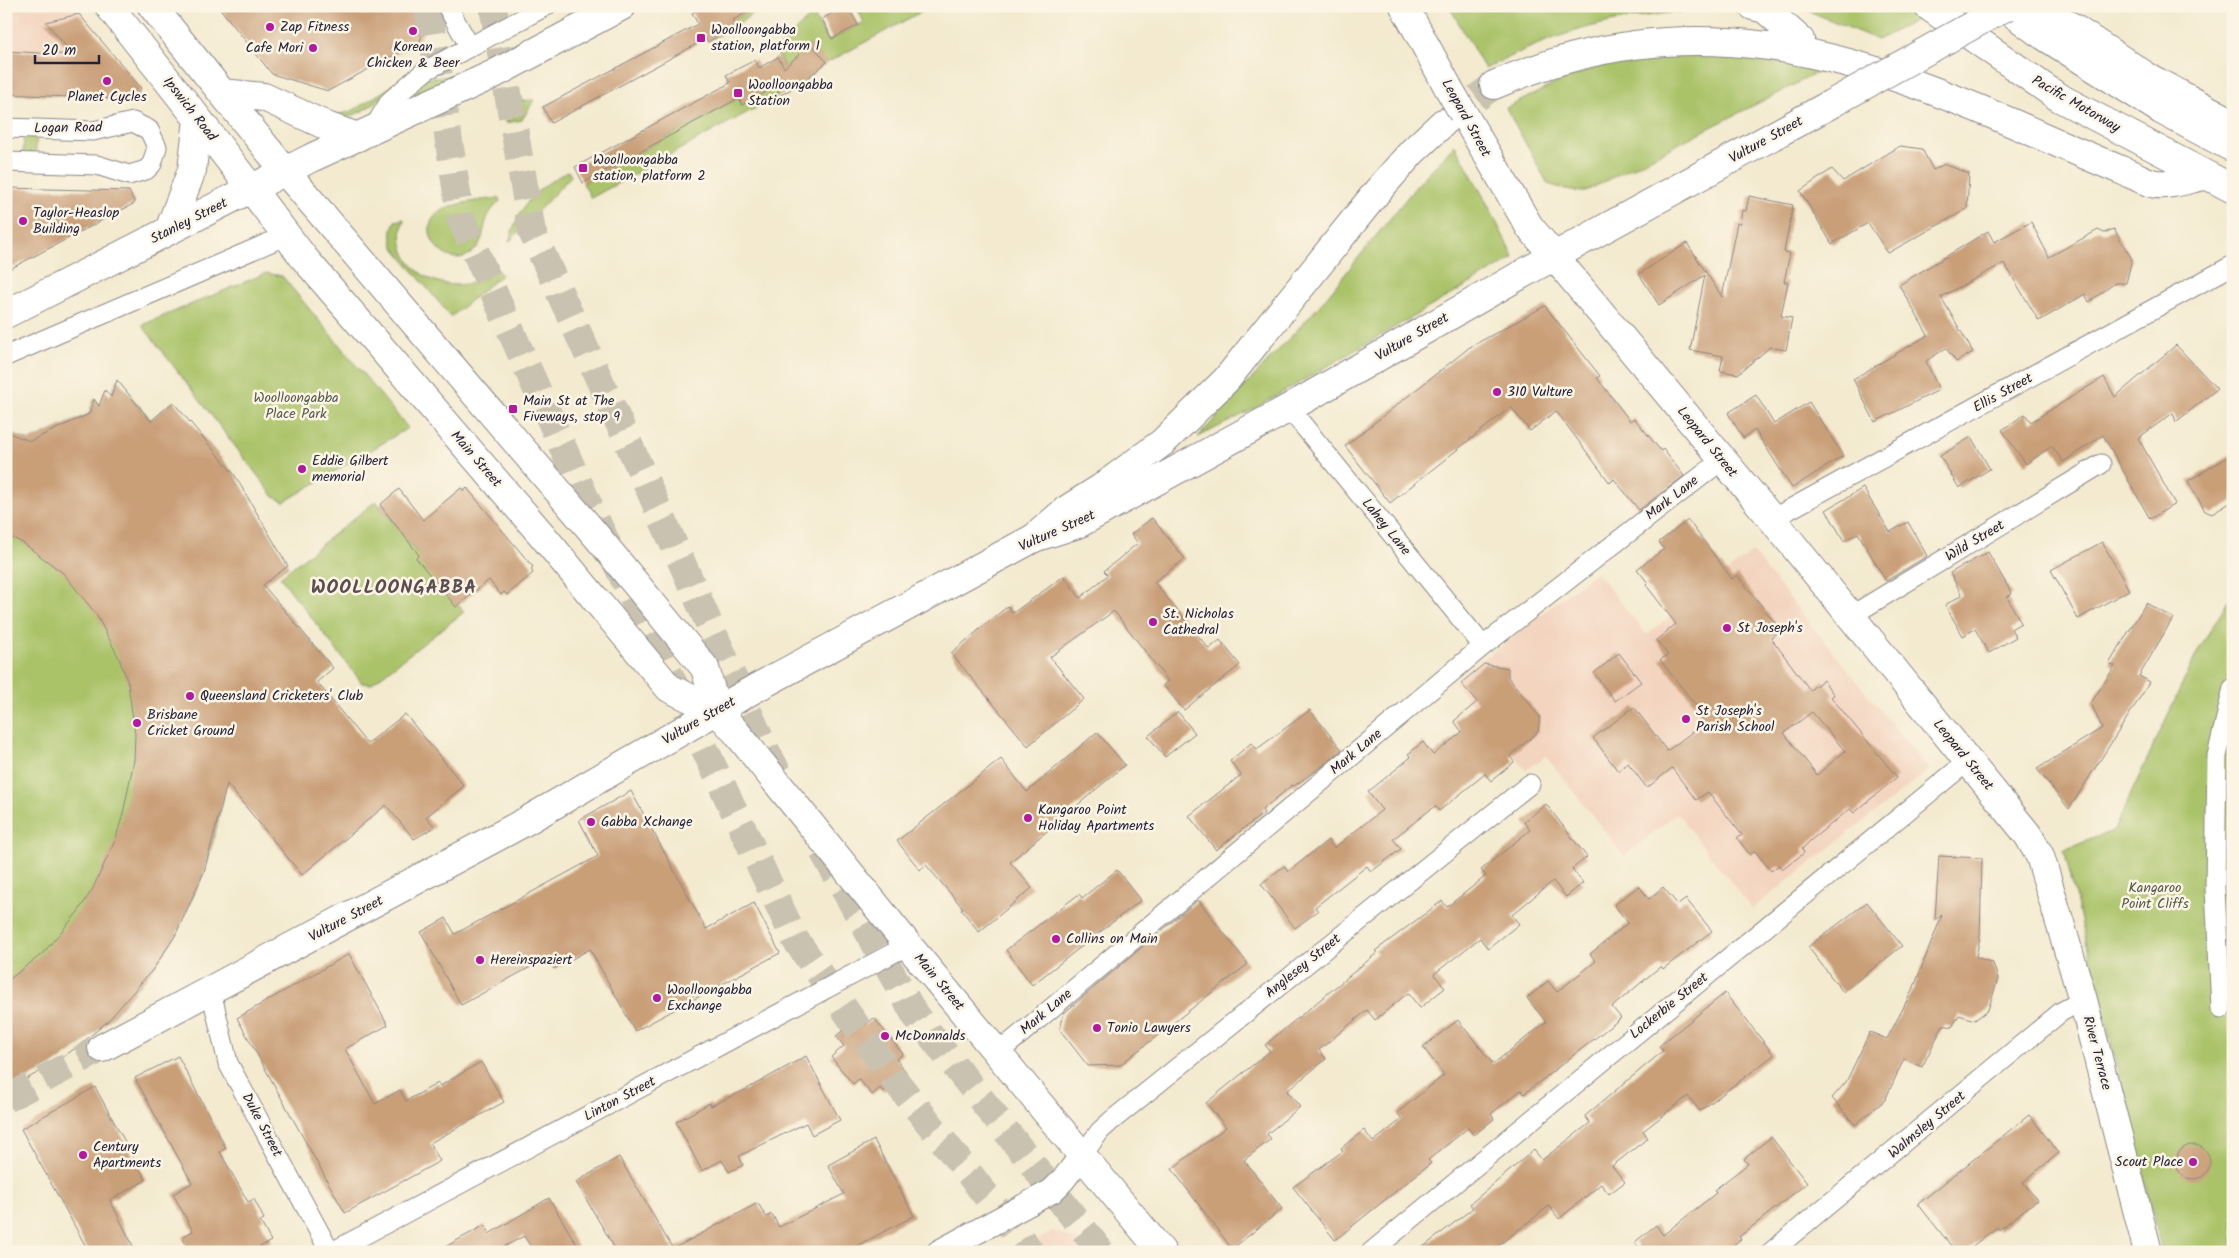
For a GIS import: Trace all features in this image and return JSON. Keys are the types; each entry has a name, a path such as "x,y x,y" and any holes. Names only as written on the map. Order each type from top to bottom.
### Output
{"main road":[{"name":"Ipswich Road","path":"109,6 251,188"},
{"path":"152,6 285,171"},
{"name":"Stanley Street","path":"6,314 285,171 494,74 622,6"},
{"name":"Leopard Street","path":"1404,6 1508,194 1524,219 1772,519 1849,617 2028,835 2040,856"},
{"path":"1753,6 1764,9 1801,41"},
{"name":"Pacific Motorway","path":"1928,6 2058,97 2205,176 2233,189"},
{"path":"2003,6 2038,32 2161,110 2233,148"},
{"name":"Vulture Street","path":"102,1048 521,824 717,711 1034,538 1078,524 1290,408 1555,256 2007,6"},
{"path":"2040,6 2146,76 2233,123"},
{"path":"1494,85 1543,60 1574,48 1638,32 1704,28 1769,34 1848,55 1909,78 2157,184 2205,176"},
{"path":"222,93 264,97 329,128 365,134"},
{"path":"169,230 192,170 198,118"},
{"path":"1034,538 1066,510 1148,454 1196,412 1226,380 1394,172 1442,123"},
{"name":"Main Street","path":"285,171 599,539 705,668 717,711 1161,1251"},
{"name":"Main Street","path":"251,188 287,235 439,418 542,535 669,688 717,711"},
{"name":"River Terrace","path":"2040,856 2084,1000 2148,1252"}],"street":[{"path":"447,6 470,47"},
{"path":"365,134 390,101 402,89 425,72 546,6"},
{"name":"Logan Road","path":"6,128 93,131 133,122 149,130 157,147 152,164 146,170 129,175 97,165 6,162"},
{"path":"6,356 287,235"},
{"name":"Ellis Street","path":"1772,519 2233,265"},
{"name":"Lahey Lane","path":"1290,408 1483,646"},
{"name":"Mark Lane","path":"998,1053 1483,646 1722,460"},
{"name":"Wild Street","path":"1849,617 2101,464"},
{"path":"2221,1009 2215,888 2217,756 2233,688"},
{"name":"Lockerbie Street","path":"1371,1252 1968,761"},
{"name":"Anglesey Street","path":"1082,1154 1111,1120 1530,784"},
{"name":"Linton Street","path":"331,1252 908,945"},
{"name":"Duke Street","path":"211,991 228,1063 331,1252"},
{"name":"Walmsley Street","path":"1771,1252 2061,1012 2084,1000"},
{"path":"939,1252 1057,1187 1082,1154"}],"shaded area":[{"path":"6,6 74,6 141,88 135,100 6,94"},
{"name":"St Joseph's Parish School","path":"1752,552 1929,770 1752,909 1677,813 1624,856 1546,756 1526,770 1454,682 1596,572 1647,635"},
{"path":"1053,1231 1086,1244 1092,1252 1016,1252"}],"green space":[{"path":"584,6 593,6 483,64 400,102 427,78 445,77 458,73"},
{"path":"751,6 763,6 736,26 733,20 752,9"},
{"path":"856,6 932,6 823,65 803,82 591,198 583,183 739,98 742,104 787,73 776,51 813,13 828,41 864,22"},
{"path":"1449,6 1681,6 1681,12 1604,23 1533,46 1485,69"},
{"path":"1797,6 1900,6 1918,19 1878,40"},
{"path":"1652,55 1765,58 1819,72 1584,192 1571,191 1548,184 1506,108 1565,79 1603,65"},
{"path":"405,78 365,109 356,114 337,119 340,114 352,111"},
{"path":"534,100 522,120 506,123 513,101"},
{"path":"24,136 36,136 36,157 23,157"},
{"path":"1455,145 1514,258 1254,409 1198,437 1321,304 1418,184"},
{"path":"568,171 571,176 509,242 518,218 530,199 546,184"},
{"path":"499,198 500,201 486,220 482,239 474,251 463,257 453,257 443,253 436,246 431,237 430,227 434,217 443,210 463,203"},
{"path":"404,219 401,238 406,255 415,269 429,278 446,284 463,284 481,279 496,268 501,275 451,317 395,249 392,235 393,225 395,221"},
{"name":"Woolloongabba Place Park","path":"266,273 282,276 408,428 284,502 274,497 142,325"},
{"name":"Brisbane Cricket Ground","path":"117,380 151,420 173,402 234,474 288,566 270,579 267,572 258,579 333,668 317,682 226,783 214,838 204,872 175,936 154,968 108,1021 81,1044 52,1065 6,1090 6,432 30,441 89,414 94,399 100,405 111,396"},
{"path":"376,501 464,612 371,684 362,683 280,577"},
{"name":"Kangaroo Point Cliffs","path":"2233,593 2233,1252 2162,1252 2064,850 2114,830 2198,651"}],"building":[{"path":"218,6 307,6 311,11 320,6 414,6 425,25 420,41 328,91 272,74"},
{"path":"704,6 758,6 733,20 736,26 708,42 706,39 551,123 543,107 698,24 692,13"},
{"path":"848,6 858,25 832,39 822,19"},
{"path":"79,14 141,88 135,100 6,94 6,51 73,55 46,22"},
{"path":"811,44 827,62 802,83 779,96 775,87 742,105 739,98 583,183 575,167 730,83 726,75 755,60 759,68 778,57 784,68"},
{"path":"1900,146 1922,149 1933,170 1945,164 1969,174 1967,209 1888,253 1868,223 1832,244 1800,191 1832,169 1843,181"},
{"path":"6,188 129,191 135,203 6,271"},
{"path":"1749,196 1793,205 1784,252 1790,253 1784,282 1788,282 1781,316 1792,318 1786,350 1770,347 1738,374 1720,371 1723,356 1690,350 1705,275 1659,305 1639,274 1687,243 1722,297 1737,223 1740,224 1742,210 1746,211"},
{"path":"2031,222 2049,257 2098,230 2104,233 2114,229 2132,259 2126,283 2115,283 2089,302 2085,294 2039,321 2004,263 1941,297 1973,352 1956,362 1946,348 1926,361 1939,390 1875,422 1853,379 1928,335 1899,285 1988,231 1994,242"},
{"name":"310 Vulture","path":"1545,306 1600,376 1597,378 1630,421 1634,418 1661,451 1663,449 1684,476 1639,510 1614,479 1610,483 1556,411 1530,431 1511,407 1390,503 1345,446 1470,347"},
{"path":"2176,345 2217,389 2176,422 2173,413 2138,438 2175,504 2150,519 2103,435 2063,462 2052,446 2026,464 2002,430 2025,414 2031,422 2104,377 2115,397"},
{"name":"Brisbane Cricket Ground","path":"117,380 151,421 173,402 234,474 288,566 263,585 333,668 317,682 367,744 405,714 464,786 426,817 435,827 414,839 386,805 302,875 227,784 204,872 175,936 154,968 108,1021 81,1044 52,1065 6,1090 6,982 43,953 78,912 92,890 115,841 123,814 134,760 135,734 128,683 119,658 96,614 63,573 23,543 6,535 6,432 30,441 89,414 94,399 99,406 105,390 111,397"},
{"path":"1756,395 1774,424 1809,402 1843,456 1792,488 1755,430 1743,438 1728,413"},
{"path":"1971,437 1990,469 1959,488 1940,456"},
{"path":"2233,454 2233,501 2212,514 2205,511 2188,481"},
{"path":"461,488 464,491 467,488 533,567 531,569 533,573 507,595 504,592 501,595 489,580 456,607 416,558 419,555 380,505 399,489 423,520"},
{"path":"1863,488 1890,532 1908,522 1927,556 1886,581 1858,533 1844,541 1826,510"},
{"path":"1152,518 1185,559 1154,582 1209,649 1220,640 1240,665 1184,710 1163,685 1168,681 1114,611 1050,657 1084,699 1028,746 951,653 1008,606 1013,613 1064,576 1080,598 1108,575 1104,571 1138,543 1131,534"},
{"path":"1688,520 1732,579 1737,575 1781,630 1771,638 1810,690 1823,680 1834,695 1831,697 1897,777 1854,813 1850,809 1811,840 1802,849 1804,853 1782,870 1779,865 1771,871 1755,851 1750,855 1737,838 1742,835 1708,792 1696,800 1672,768 1647,788 1628,763 1618,771 1593,738 1634,707 1667,751 1704,723 1697,715 1701,712 1660,660 1668,655 1656,640 1676,624 1646,585 1648,583 1637,569 1664,549 1659,542","holes":["1812,712 1845,751 1817,775 1784,733"]},
{"path":"2102,542 2129,590 2078,619 2051,570"},
{"path":"1988,552 2012,594 2007,597 2021,623 2011,629 2016,637 1989,653 1975,629 1963,636 1945,605 1962,595 1950,573"},
{"path":"2146,603 2173,618 2139,676 2150,682 2069,809 2037,769 2102,728 2091,703 2115,666 2109,664"},
{"path":"1619,653 1641,682 1615,701 1594,673"},
{"path":"1484,664 1508,668 1508,677 1540,717 1538,732 1510,756 1514,762 1491,781 1485,774 1439,811 1435,806 1393,839 1401,849 1371,872 1367,866 1315,907 1318,911 1295,928 1261,884 1284,866 1288,872 1328,840 1334,848 1382,810 1368,792 1411,757 1408,754 1423,742 1433,755 1462,732 1454,721 1477,702 1461,683"},
{"path":"1310,710 1342,750 1294,786 1292,785 1262,810 1264,813 1216,850 1189,816 1241,775 1230,761 1251,743 1257,749"},
{"path":"1178,712 1195,733 1165,757 1148,736"},
{"path":"1097,732 1125,765 1010,862 1032,888 979,932 961,909 963,908 926,865 920,870 897,841 1001,759 1027,792"},
{"path":"631,791 706,929 754,903 780,953 635,1031 590,949 554,969 547,958 461,1005 421,932 446,918 455,934 598,856 579,820"},
{"path":"1546,804 1587,857 1572,869 1583,883 1566,897 1553,881 1512,915 1519,924 1488,949 1480,938 1434,974 1445,988 1420,1008 1408,993 1375,1020 1367,1010 1319,1050 1326,1059 1287,1091 1300,1107 1267,1134 1271,1139 1244,1160 1282,1209 1232,1249 1172,1169 1226,1127 1206,1103 1270,1051 1265,1045 1377,953 1375,951 1442,901 1447,907 1486,876 1481,870 1530,830 1524,822"},
{"path":"1939,856 1982,858 1980,937 1976,957 1993,963 1998,979 1988,1010 1975,1020 1959,1015 1952,1027 1943,1025 1922,1067 1904,1059 1885,1100 1855,1125 1832,1098 1846,1082 1870,1032 1887,1039 1914,987 1942,915 1935,920"},
{"name":"Collins on Main","path":"1117,870 1141,900 1032,985 1006,950 1079,894 1082,898"},
{"path":"1639,886 1649,899 1663,887 1678,905 1686,899 1712,931 1663,969 1661,966 1612,1007 1621,1018 1524,1094 1521,1090 1491,1114 1494,1119 1474,1135 1468,1128 1428,1160 1431,1163 1335,1240 1293,1187 1343,1151 1341,1148 1364,1130 1373,1142 1402,1119 1397,1113 1444,1075 1423,1047 1458,1020 1493,1064 1546,1022 1527,998 1548,981 1557,992 1596,961 1590,954 1628,923 1614,905"},
{"path":"1198,900 1248,964 1120,1065 1088,1066 1060,1030 1064,1013"},
{"path":"1867,902 1902,946 1843,992 1808,947"},
{"path":"349,954 388,1025 345,1049 375,1104 400,1090 406,1101 438,1083 440,1086 481,1062 504,1102 430,1143 440,1161 345,1213 237,1018"},
{"path":"1725,993 1774,1055 1700,1111 1688,1096 1643,1131 1648,1138 1612,1166 1625,1182 1609,1194 1601,1184 1559,1219 1549,1206 1490,1252 1417,1252 1473,1208 1470,1204 1534,1150 1542,1160 1590,1123 1585,1116 1663,1051 1659,1046"},
{"path":"859,1018 865,1025 874,1018 903,1054 896,1059 907,1073 883,1092 880,1088 872,1095 859,1079 853,1084 831,1057 844,1046 836,1036"},
{"path":"178,1056 226,1148 220,1152 248,1202 254,1199 264,1219 260,1221 271,1241 250,1252 190,1252 182,1237 193,1231 173,1194 192,1183 135,1078"},
{"path":"806,1056 840,1120 812,1135 806,1123 739,1156 743,1165 729,1172 722,1160 702,1171 676,1122 710,1103 711,1106 745,1090"},
{"name":"Century Apartments","path":"95,1087 146,1180 110,1200 136,1252 89,1252 21,1129"},
{"path":"2029,1115 2059,1153 2023,1182 2037,1200 1999,1230 1997,1227 1965,1252 1956,1252 1918,1204"},
{"path":"1771,1137 1807,1183 1739,1237 1741,1239 1725,1252 1641,1252 1635,1242 1656,1225 1663,1235 1716,1193 1714,1190 1748,1164 1744,1159"},
{"path":"874,1140 914,1216 845,1252 617,1252 576,1182 619,1157 673,1249 758,1203 766,1217 772,1214 779,1227 844,1194 828,1165"},
{"path":"2193,1145 2205,1150 2210,1162 2205,1174 2193,1179 2181,1174 2176,1162 2181,1150"},
{"path":"549,1198 581,1252 534,1252 524,1236 498,1250 499,1252 436,1252 485,1225 489,1234"}],"tunnel":[{"path":"428,6 461,219 584,495 795,939 894,1079 1031,1252"},
{"path":"493,6 532,232 763,745 778,773"},
{"path":"1443,123 1494,85"},
{"path":"823,851 915,1015 1101,1252"},
{"path":"6,1099 102,1048"}],"place":[{"name":"Zap Fitness","path":"270,27"},
{"name":"Korean Chicken & Beer","path":"413,31"},
{"name":"Woolloongabba station, platform 1","path":"701,38"},
{"name":"Cafe Mori","path":"313,48"},
{"name":"Planet Cycles","path":"107,81"},
{"name":"Woolloongabba Station","path":"738,93"},
{"name":"Woolloongabba station, platform 2","path":"583,168"},
{"name":"Taylor-Heaslop Building","path":"23,221"},
{"name":"310 Vulture","path":"1497,392"},
{"name":"Main St at The Fiveways, stop 9","path":"513,409"},
{"name":"Eddie Gilbert memorial","path":"302,469"},
{"name":"St. Nicholas Cathedral","path":"1153,622"},
{"name":"St Joseph's","path":"1727,628"},
{"name":"Queensland Cricketers' Club","path":"190,696"},
{"name":"St Joseph's Parish School","path":"1686,719"},
{"name":"Brisbane Cricket Ground","path":"137,723"},
{"name":"Kangaroo Point Holiday Apartments","path":"1028,818"},
{"name":"Gabba Xchange","path":"591,822"},
{"name":"Collins on Main","path":"1056,939"},
{"name":"Hereinspaziert","path":"480,960"},
{"name":"Woolloongabba Exchange","path":"657,998"},
{"name":"Tonio Lawyers","path":"1097,1028"},
{"name":"McDonnalds","path":"885,1036"},
{"name":"Century Apartments","path":"83,1155"},
{"name":"Scout Place","path":"2193,1162"}],"district":[{"name":"WOOLLOONGABBA","path":"394,588"}]}
